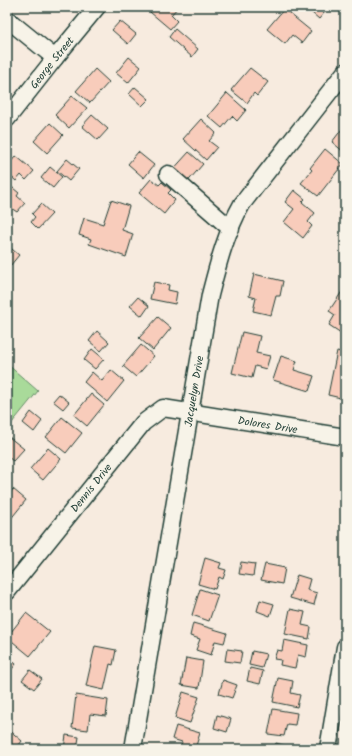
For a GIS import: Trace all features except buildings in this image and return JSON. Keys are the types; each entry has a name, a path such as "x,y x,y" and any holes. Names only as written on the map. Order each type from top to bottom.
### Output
{"street":[{"name":"George Street","path":"7,119 97,7"},
{"path":"7,20 55,58"},
{"name":"Jacquelyn Drive","path":"133,749 210,295 219,261 236,214 242,204 345,72"},
{"path":"168,174 231,229"},
{"name":"Dennis Drive","path":"7,592 143,423 162,408 190,414"},
{"name":"Dolores Drive","path":"190,414 345,437"},
{"path":"328,749 345,647"}],"green space":[{"path":"7,364 38,391 7,429"}]}
